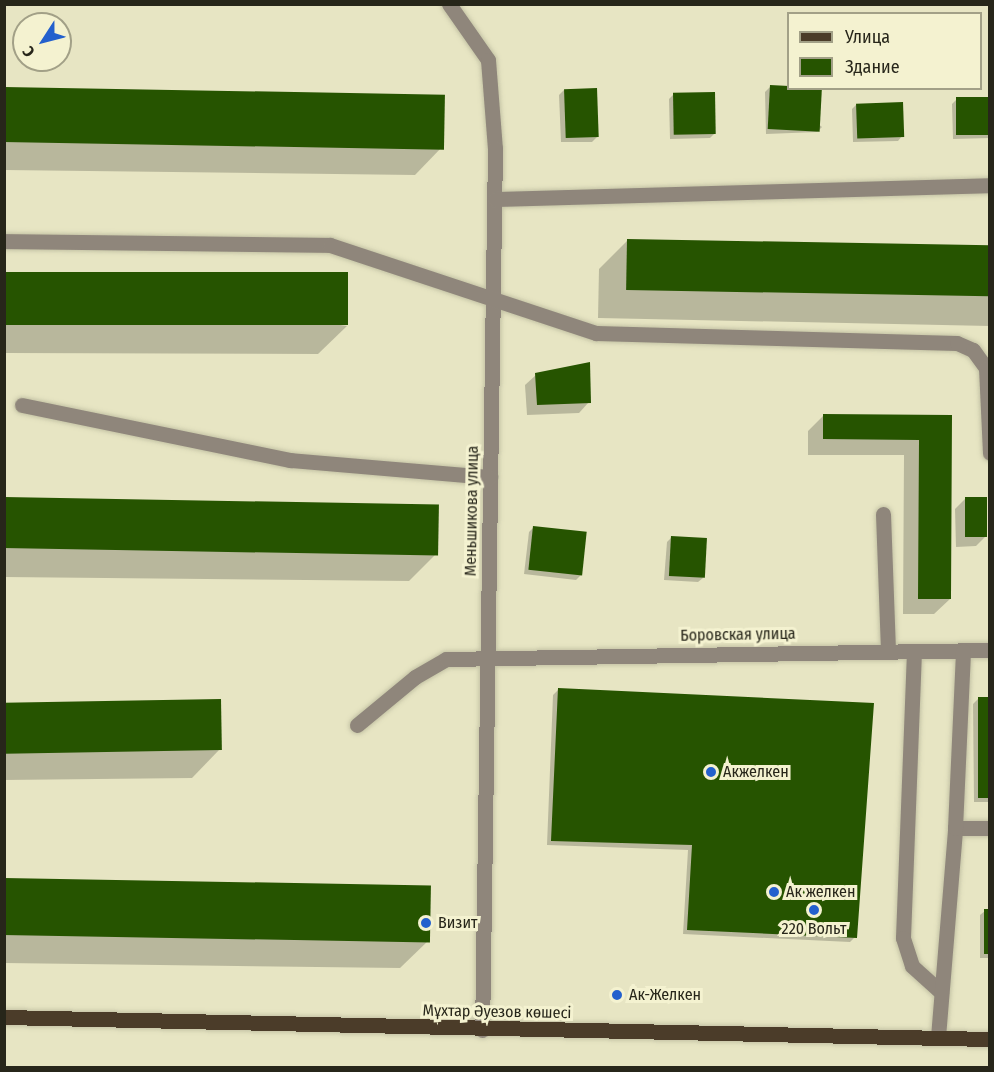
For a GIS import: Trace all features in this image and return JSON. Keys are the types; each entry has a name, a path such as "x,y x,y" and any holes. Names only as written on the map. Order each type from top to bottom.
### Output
{"main road":[{"name":"Мұхтар Әуезов көшесі","path":"4,1017 482,1030 990,1038"}],"street":[{"name":"Меньшикова улица","path":"449,4 488,60 495,148 482,1030"},
{"path":"495,199 990,185"},
{"path":"4,241 330,245 493,297 596,333 957,343 973,350 987,368 990,453"},
{"path":"22,405 290,460 490,477"},
{"path":"884,514 888,651"},
{"name":"Боровская улица","path":"357,725 415,677 446,659 488,656 990,650"},
{"path":"914,651 903,938 912,966 941,992"},
{"path":"938,1037 955,828 963,651"},
{"path":"955,828 990,828"}],"building":[{"path":"770,85 787,86 787,90 822,90 820,132 768,129"},
{"path":"4,87 445,95 444,150 4,142"},
{"path":"597,88 599,137 566,138 564,89"},
{"path":"715,92 716,134 674,135 673,93"},
{"path":"956,97 990,97 990,135 956,135"},
{"path":"903,102 904,137 857,139 856,104"},
{"path":"627,239 990,245 989,296 626,290"},
{"path":"4,272 348,272 348,325 4,325"},
{"path":"590,362 591,403 537,405 535,373"},
{"path":"823,414 952,415 951,599 918,599 919,440 823,439"},
{"path":"4,497 439,505 438,556 4,548"},
{"path":"965,497 987,497 987,537 965,537"},
{"path":"533,526 587,532 582,575 528,570"},
{"path":"671,536 707,538 705,578 669,576"},
{"name":"Акжелкен","path":"558,688 874,703 857,938 687,930 692,845 551,841"},
{"path":"978,697 990,697 990,798 978,798"},
{"path":"221,699 222,750 5,754 4,703"},
{"path":"4,878 431,885 430,942 4,935"},
{"path":"984,909 990,909 990,954 984,954"}],"place":[{"name":"Акжелкен","path":"711,772"},
{"name":"Ак желкен","path":"774,892"},
{"name":"220 Вольт","path":"814,910"},
{"name":"Визит","path":"426,923"},
{"name":"Ак-Желкен","path":"617,995"}]}
